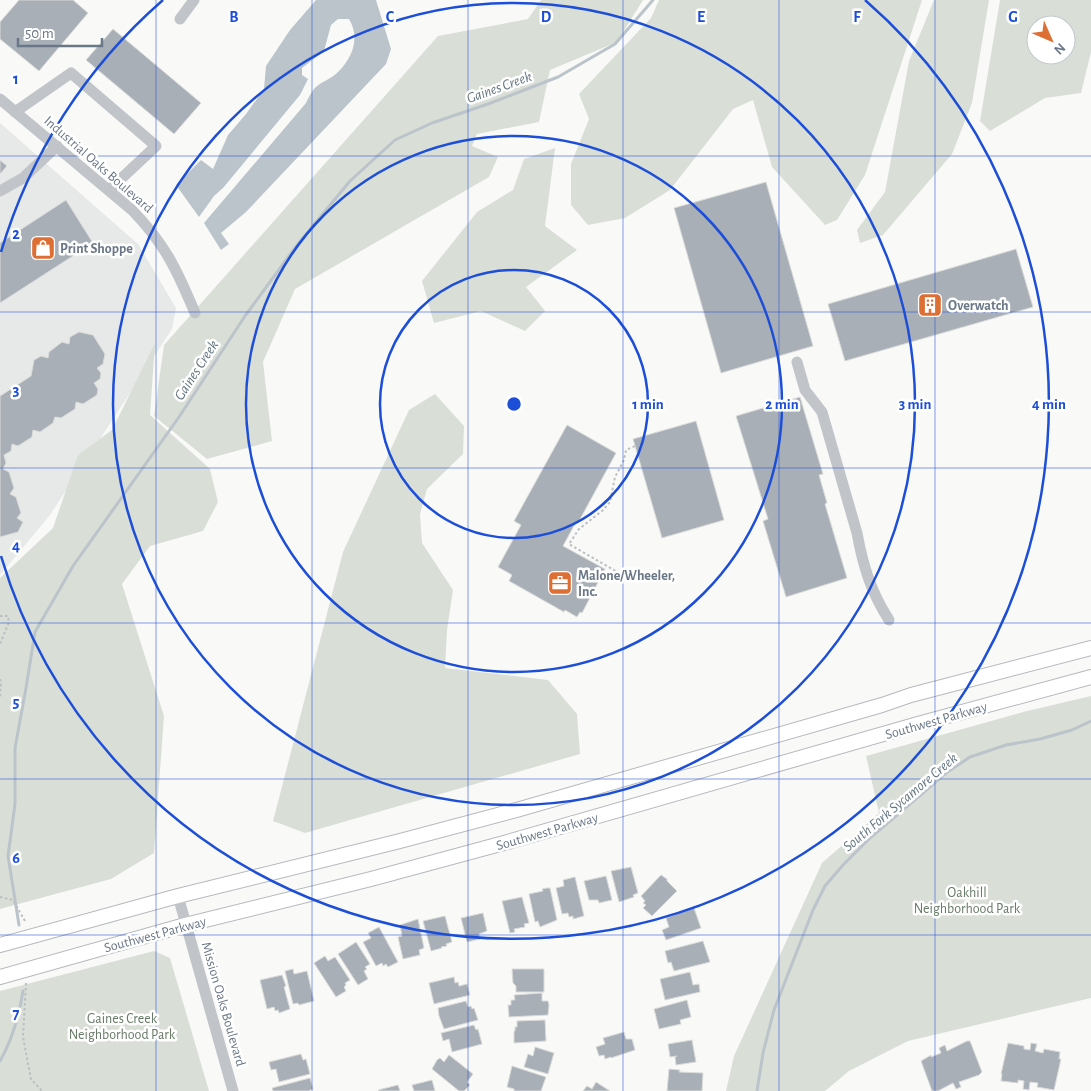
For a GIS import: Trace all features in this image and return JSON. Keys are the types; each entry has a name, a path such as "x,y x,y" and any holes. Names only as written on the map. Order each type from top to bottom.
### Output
{"main road":[{"name":"Southwest Parkway","path":"0,945 178,896 391,844 511,812 911,695 1091,648"},
{"name":"Southwest Parkway","path":"0,977 185,925 504,843 918,724 1091,677"}],"street":[{"path":"180,19 194,0"},
{"path":"6,106 71,73 156,146 109,190"},
{"name":"Industrial Oaks Boulevard","path":"6,106 109,190 148,227 177,269 195,313"},
{"path":"0,192 23,178 57,146"},
{"path":"797,362 805,390 822,412 857,533 860,554 873,595 889,620"},
{"name":"Mission Oaks Boulevard","path":"178,896 233,1091"}],"path":[{"path":"624,576 568,544 572,536 610,502 615,477 624,460 626,450 635,446"},
{"path":"0,616 8,616 10,622 0,644"},
{"path":"0,679 0,697"},
{"path":"0,897 13,900 25,921"},
{"path":"26,983 23,1037 31,1079 42,1091"}],"shaded area":[{"path":"316,0 376,0 391,49 386,64 246,212 221,233 229,244 221,250 204,223 306,103 314,89 336,74 348,60 354,40 354,33 349,19 338,19 331,25 324,51 302,68 302,75 308,79 300,95 223,188 214,196 199,217 176,185 201,160 213,169 228,135 264,89 266,66 290,30"},
{"path":"0,123 138,244 176,308 172,329 50,515 0,575"}],"green space":[{"path":"541,0 643,0 617,42 550,70 539,122 477,134 472,146 498,157 489,177 295,289 263,362 272,441 207,459 154,416 164,345 438,36 528,19"},
{"path":"659,0 922,0 865,175 837,220 825,225 772,167 753,100 733,109 670,190 625,218 588,225 571,205 571,164 589,119 579,94 651,18"},
{"path":"934,0 989,0 972,103 952,154 883,235 860,243 857,230 885,192 909,61"},
{"path":"1000,0 1091,0 1091,52 1081,93 1045,98 990,131 980,121"},
{"path":"555,148 545,226 577,250 526,287 545,311 525,331 481,311 434,323 422,281 477,212 513,190 524,159"},
{"path":"155,343 150,415 210,469 218,502 203,531 150,546 122,584 164,716 154,853 111,879 0,909 0,578 53,528 78,455 112,430"},
{"path":"435,394 464,426 463,454 427,489 420,514 422,543 453,590 447,630 445,668 548,680 577,714 580,754 305,833 273,821 343,552 409,410"},
{"name":"Oakhill Neighborhood Park","path":"1091,696 1091,998 908,1041 849,1071 825,1091 726,1091 734,1056 822,863 879,813 866,756 1023,712"},
{"name":"Gaines Creek Neighborhood Park","path":"154,951 170,958 209,1091 0,1091 0,991"}],"building":[{"path":"19,0 73,0 88,13 39,71 0,39 0,22"},
{"path":"113,29 201,103 174,134 86,60"},
{"path":"0,160 7,166 0,174"},
{"path":"766,182 813,346 721,373 674,208"},
{"path":"66,200 93,243 0,303 0,243"},
{"name":"Overwatch","path":"1016,249 1033,307 845,361 828,304"},
{"path":"79,332 93,335 105,354 103,364 97,368 101,373 100,379 94,383 98,389 97,395 83,404 76,402 75,409 61,418 55,417 53,423 40,432 33,430 32,437 18,446 12,444 11,451 4,455 6,463 3,469 9,472 14,488 10,494 16,497 21,513 17,518 23,522 18,532 0,537 0,396 31,376 34,360 41,356 48,358 49,352 62,342 69,344 70,337"},
{"path":"800,397 823,474 819,475 827,503 825,504 847,578 786,597 763,521 768,519 736,416"},
{"path":"696,421 724,520 662,538 633,439"},
{"path":"567,425 616,453 578,523 576,522 563,546 605,569 582,613 580,612 577,617 565,610 564,612 509,581 512,575 498,567 521,525 514,521"},
{"path":"631,867 638,893 633,895 634,897 619,902 611,871"},
{"path":"661,875 677,891 652,916 643,908 646,905 643,903 645,901 641,896"},
{"path":"606,876 612,900 599,903 598,900 589,900 584,881"},
{"path":"575,877 584,916 573,919 573,916 569,917 568,913 562,914 556,888 564,886 563,880"},
{"path":"550,888 557,920 540,927 538,921 535,922 529,894"},
{"path":"522,897 529,923 524,924 525,927 514,929 515,932 510,933 502,901"},
{"path":"694,908 701,928 666,940 662,930 669,927 666,918"},
{"path":"483,913 487,931 479,934 480,939 467,942 461,918"},
{"path":"445,916 452,942 446,944 447,946 431,951 423,921"},
{"path":"418,919 424,948 419,950 420,955 403,959 398,937 402,936 400,925"},
{"path":"379,927 398,962 388,967 386,964 383,966 382,963 376,966 363,942 371,938 368,933"},
{"path":"703,941 710,962 674,971 671,962 668,963 665,951"},
{"path":"356,942 370,964 365,967 367,969 364,971 368,979 358,985 338,954"},
{"path":"325,956 328,961 335,957 350,980 345,983 346,991 336,997 314,963"},
{"path":"293,969 294,974 307,971 314,1001 299,1005 298,1003 293,1004 285,971"},
{"path":"512,969 544,969 544,992 516,992"},
{"path":"690,972 693,985 699,984 700,992 665,1000 660,979"},
{"path":"282,975 290,1009 279,1013 278,1010 275,1011 274,1007 267,1009 260,980"},
{"path":"454,977 455,983 458,982 459,986 467,984 470,995 434,1004 429,983"},
{"path":"542,993 542,1001 548,1001 548,1015 509,1017 508,1005 511,1005 511,1000 515,1000 514,995"},
{"path":"687,1000 691,1017 680,1020 681,1024 659,1029 654,1009"},
{"path":"466,1001 468,1007 474,1008 478,1020 444,1029 438,1008"},
{"path":"545,1020 546,1041 514,1043 514,1031 515,1027 517,1027 517,1021"},
{"path":"474,1025 476,1030 478,1029 482,1044 452,1052 449,1039 443,1041 441,1033"},
{"path":"624,1032 626,1039 632,1039 635,1050 605,1059 604,1055 599,1056 596,1047 605,1044 603,1038"},
{"path":"692,1040 696,1062 676,1065 675,1057 677,1056 670,1057 668,1044"},
{"path":"970,1041 982,1072 979,1075 959,1082 961,1087 956,1089 953,1083 938,1091 932,1091 921,1061 931,1055 931,1057 941,1053 939,1048 945,1045 947,1051"},
{"path":"1008,1043 1024,1046 1024,1049 1030,1050 1031,1043 1037,1044 1035,1051 1043,1053 1044,1049 1060,1052 1059,1059 1061,1059 1054,1090 1037,1087 1038,1083 1030,1082 1029,1090 1023,1089 1024,1081 1018,1080 1018,1083 1001,1081"},
{"path":"535,1047 554,1053 548,1074 524,1067 528,1054 533,1056"},
{"path":"301,1054 303,1060 306,1059 310,1074 279,1082 276,1069 271,1070 269,1062"},
{"path":"449,1055 473,1074 467,1082 470,1085 464,1091 459,1091 432,1069 437,1060 440,1058 444,1062"},
{"path":"512,1066 546,1077 541,1091 514,1091 514,1089 507,1087"},
{"path":"669,1069 680,1070 679,1072 703,1073 702,1091 667,1091"},
{"path":"310,1078 313,1089 310,1091 273,1091 272,1088"},
{"path":"432,1080 435,1091 414,1091 412,1085"},
{"path":"596,1082 610,1091 583,1091 587,1086 592,1089"},
{"path":"398,1085 400,1091 378,1090"}],"waterway":[{"name":"Gaines Creek","path":"19,925 8,856 15,804 15,748 35,632 73,566 179,417 245,316 297,245 350,181 395,140 432,123 558,77 615,44 653,0"},
{"name":"South Fork Sycamore Creek","path":"757,1091 763,1053 774,1010 813,910 825,886 843,865 871,837 946,773 970,757 1006,745 1040,739 1072,730 1091,721"},
{"name":"Gaines Creek","path":"0,1061 15,1027 23,991"}],"place":[{"name":"Print Shoppe","path":"43,248"},
{"name":"Overwatch","path":"930,305"},
{"name":"Malone/Wheeler, Inc.","path":"560,583"}]}
